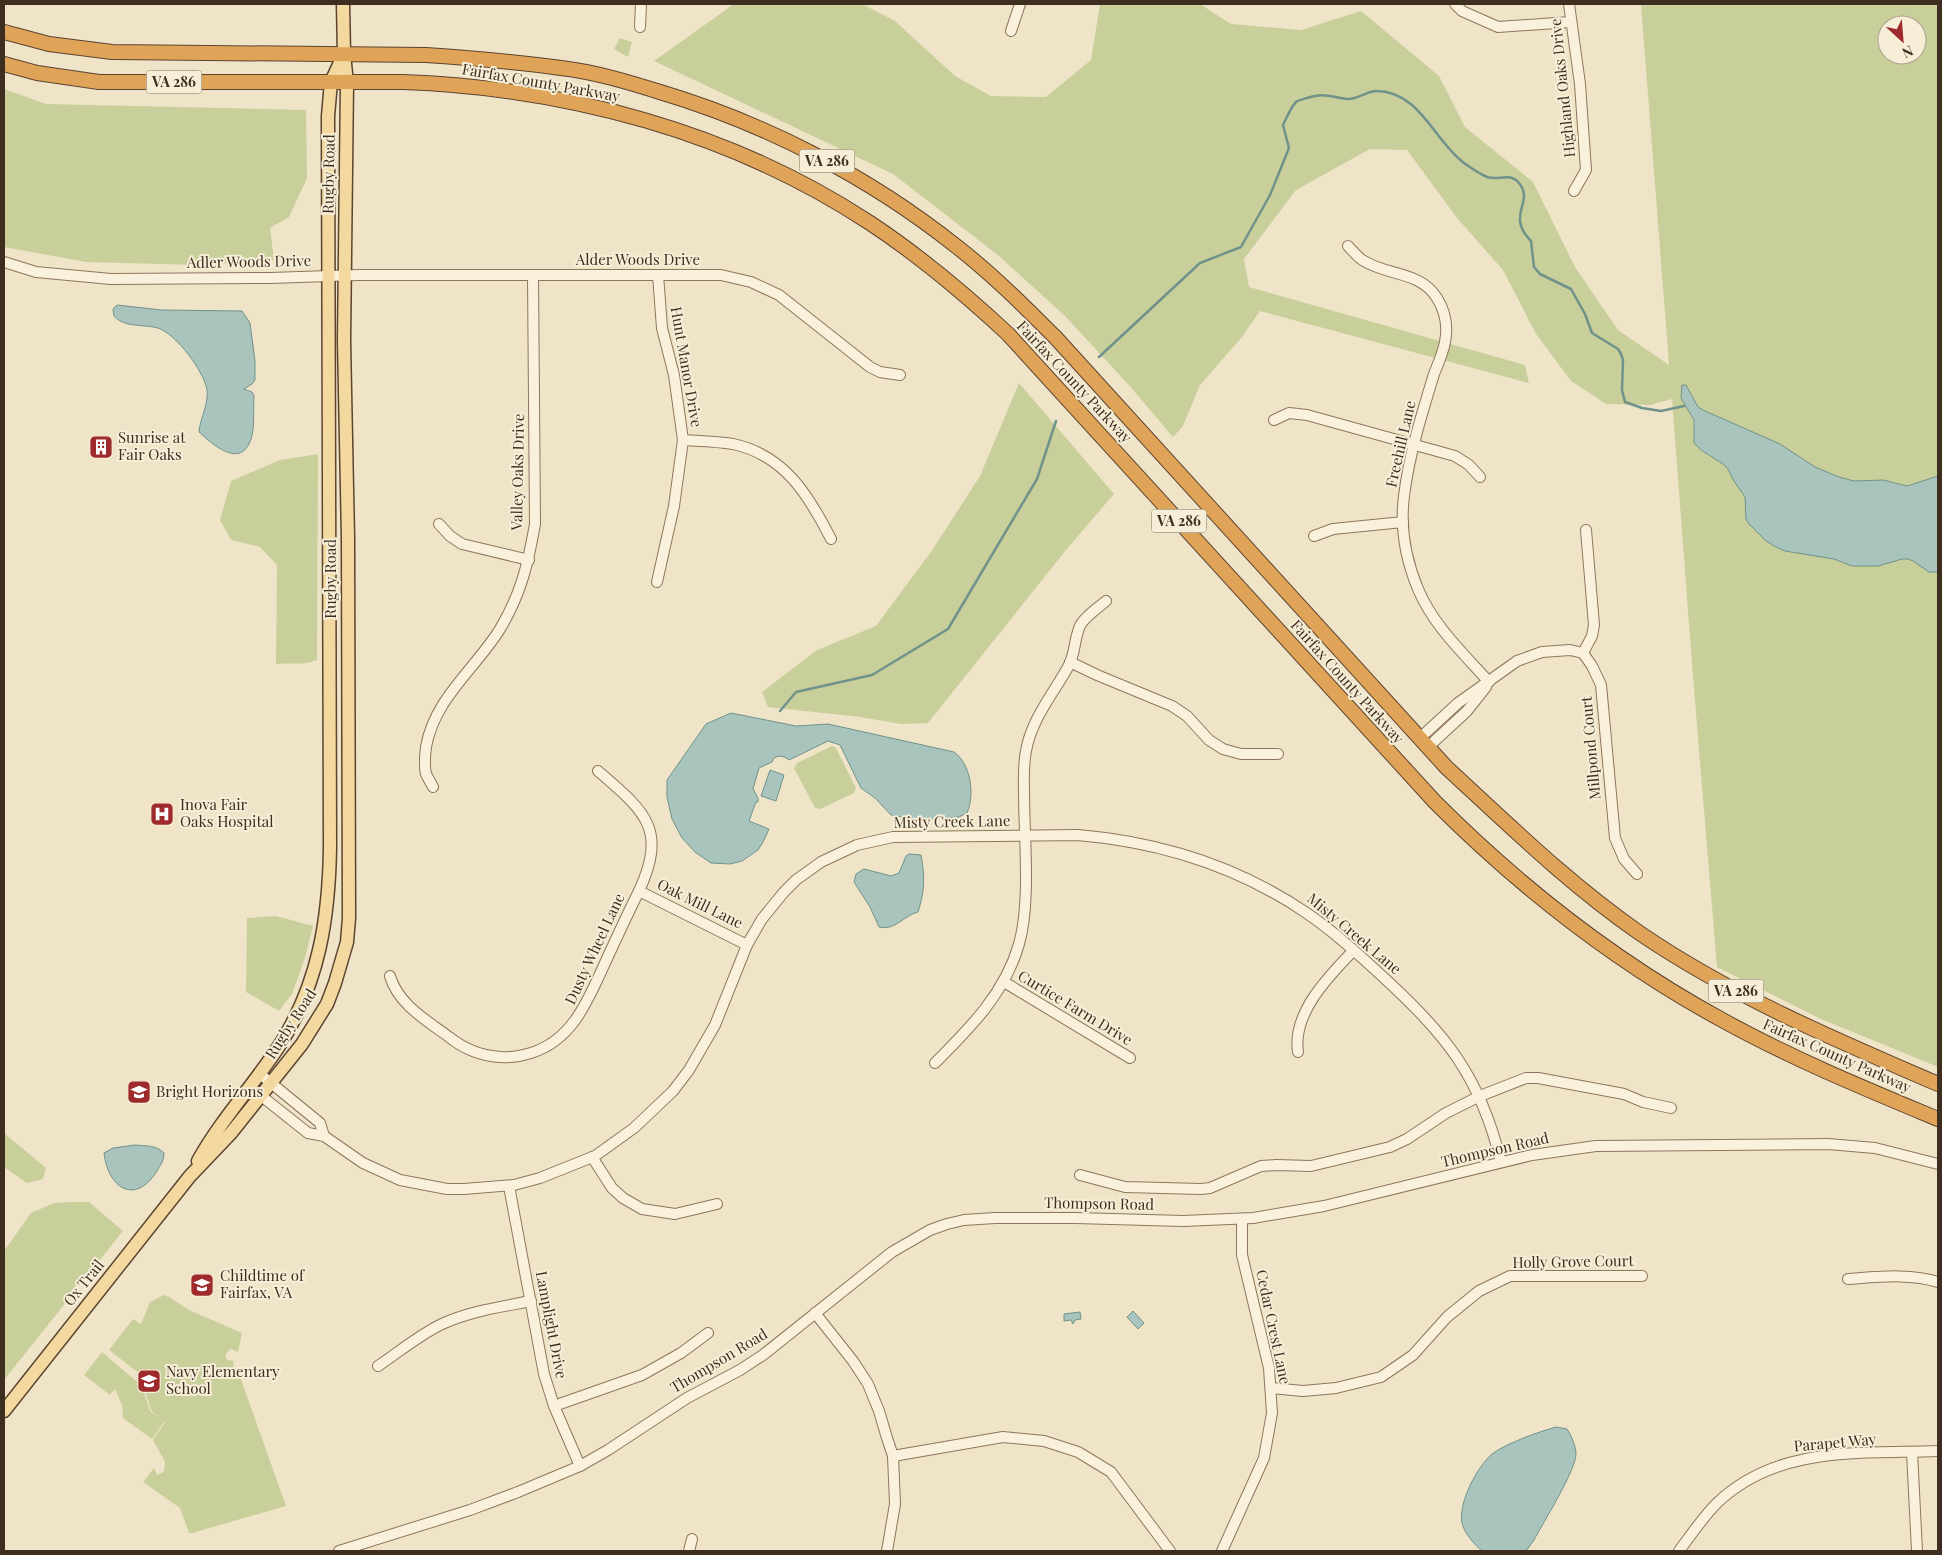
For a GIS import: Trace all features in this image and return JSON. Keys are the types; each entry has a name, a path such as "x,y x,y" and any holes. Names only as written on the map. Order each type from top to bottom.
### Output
{"highway":[{"name":"Fairfax County Parkway","path":"4,32 49,44 112,52 434,56 506,61 562,68 633,84 720,112 758,127 831,164 887,197 956,246 1012,294 1424,742 1487,806 1559,871 1641,934 1754,1001 1797,1023 1938,1084"},
{"name":"Fairfax County Parkway","path":"4,64 37,73 99,82 450,84 531,95 621,113 672,129 749,158 803,184 868,222 953,284 1008,334 1435,802 1491,856 1541,900 1634,967 1724,1021 1809,1063 1938,1119"}],"main road":[{"name":"Rugby Road","path":"271,1083 302,1044 327,1004 342,962 349,918 345,275 347,83 344,54 343,4"},
{"name":"Rugby Road","path":"260,1074 294,1021 308,987 322,943 329,895 328,116 331,82 344,54"},
{"name":"Ox Trail","path":"190,1176 213,1136 260,1074"},
{"name":"Ox Trail","path":"4,1411 190,1176 231,1133 271,1083"}],"street":[{"path":"640,27 641,4"},
{"path":"1011,31 1020,4"},
{"path":"1455,4 1462,11 1498,27 1572,22"},
{"name":"Highland Oaks Drive","path":"1570,4 1580,84 1586,170 1574,191"},
{"name":"Freehill Lane","path":"1348,246 1365,262 1414,278 1424,284 1432,291 1442,307 1446,329 1445,343 1414,445 1404,497 1403,522 1408,556 1414,579 1424,601 1452,641 1489,682"},
{"name":"Adler Woods Drive","path":"4,262 36,272 90,278 270,278 345,275"},
{"name":"Alder Woods Drive","path":"345,275 721,275 741,279 779,295 870,367 880,372 900,375"},
{"name":"Hunt Manor Drive","path":"657,582 674,506 683,440 674,375 662,328 658,275"},
{"name":"Valley Oaks Drive","path":"433,788 426,773 425,754 428,738 435,721 442,705 500,630 520,590 529,560 535,524 533,276"},
{"path":"1274,420 1289,413 1298,413 1455,456 1469,465 1480,477"},
{"path":"683,440 732,444 752,450 770,460 786,471 805,493 831,539"},
{"path":"1314,536 1333,529 1403,522"},
{"path":"439,524 450,536 462,544 529,560"},
{"path":"1424,742 1467,711 1489,682 1507,668 1529,656 1557,650 1583,653 1592,636 1594,625 1586,530"},
{"path":"936,1063 967,1030 1004,982 1019,944 1024,920 1024,764 1028,743 1040,715 1070,662 1075,650 1081,623 1106,601"},
{"name":"Millpond Court","path":"1583,653 1601,685 1615,838 1624,860 1637,874"},
{"path":"1070,662 1172,706 1187,716 1209,740 1223,749 1240,754 1278,754"},
{"name":"Dusty Wheel Lane","path":"390,976 393,986 403,1001 463,1047 483,1055 506,1058 536,1052 557,1040 569,1030 579,1017 639,891 651,860 652,842 649,826 637,806 598,771"},
{"name":"Misty Creek Lane","path":"250,1088 308,1133 324,1136 363,1163 400,1180 448,1189 509,1186 562,1170 592,1157 656,1110 689,1070 715,1025 747,945 772,905 796,880 825,860 857,846 884,839 912,836 1024,835 1102,837 1151,845 1205,861 1247,879 1288,900 1308,913 1415,1006 1453,1050 1480,1096 1495,1135 1501,1162"},
{"name":"Oak Mill Lane","path":"639,891 747,945"},
{"path":"1298,1052 1297,1035 1301,1022 1320,988 1353,951"},
{"name":"Curtice Farm Drive","path":"1004,982 1130,1058"},
{"name":"Misty Creek Lane","path":"260,1074 320,1123 324,1136"},
{"path":"1080,1175 1125,1186 1193,1190 1210,1188 1261,1166 1311,1166 1390,1147 1407,1139 1446,1113 1480,1096 1526,1078 1538,1078 1624,1094 1644,1102 1671,1108"},
{"name":"Thompson Road","path":"339,1551 470,1510 580,1466 608,1450 686,1398 740,1370 764,1355 892,1252 930,1230 947,1224 964,1220 995,1218 1183,1221 1242,1219 1324,1206 1532,1155 1596,1146 1828,1144 1875,1148 1938,1164"},
{"path":"592,1157 612,1188 623,1198 642,1210 675,1214 717,1204"},
{"name":"Lamplight Drive","path":"509,1186 544,1374 554,1406 580,1466"},
{"name":"Cedar Crest Lane","path":"1222,1551 1264,1458 1272,1413 1272,1388 1269,1368 1242,1255 1242,1219"},
{"name":"Holly Grove Court","path":"1272,1388 1303,1391 1336,1388 1381,1377 1413,1355 1447,1317 1480,1291 1510,1276 1642,1276"},
{"path":"1848,1279 1897,1277 1921,1278 1938,1282"},
{"path":"378,1366 442,1324 484,1310 531,1301"},
{"path":"815,1313 853,1361 868,1384 879,1411 893,1456 895,1504 887,1551"},
{"path":"554,1406 642,1375 682,1353 708,1334"},
{"path":"893,1456 1003,1437 1044,1442 1078,1452 1112,1472 1170,1551"},
{"name":"Parapet Way","path":"1679,1551 1716,1504 1741,1484 1768,1469 1822,1456 1938,1451"},
{"path":"1912,1452 1917,1551"},
{"path":"689,1551 692,1539"}],"green space":[{"path":"734,4 862,4 895,21 955,76 991,96 1046,97 1091,60 1100,4 1200,4 1231,24 1301,30 1361,11 1439,76 1465,127 1533,182 1575,267 1618,330 1669,365 1641,4 1938,4 1938,1067 1821,1019 1717,967 1672,399 1650,405 1606,404 1571,381 1536,334 1503,270 1457,218 1407,150 1370,149 1296,190 1244,259 1249,287 1525,365 1529,383 1260,311 1242,337 1200,385 1183,426 1173,437 1127,383 1065,316 999,256 893,174 654,61"},
{"path":"620,38 632,42 628,57 614,49"},
{"path":"4,89 46,104 306,110 307,178 289,217 270,228 274,260 198,265 86,262 4,247"},
{"path":"1019,383 1114,494 1066,550 928,723 901,724 860,717 768,707 762,692 817,650 876,626 933,549 980,476"},
{"path":"318,454 317,660 302,663 276,664 277,565 260,547 231,540 220,520 231,481 280,460"},
{"path":"832,746 836,748 856,788 854,793 820,809 815,808 794,768 797,763"},
{"path":"276,916 313,926 305,958 292,994 279,1011 246,992 247,918"},
{"path":"4,1133 46,1168 43,1179 27,1183 4,1167"},
{"path":"89,1202 123,1231 4,1380 4,1251 31,1213 54,1203"},
{"path":"164,1295 189,1310 242,1333 238,1352 230,1349 226,1354 226,1359 233,1360 234,1368 238,1371 286,1506 189,1533 180,1508 143,1482 154,1468 157,1475 164,1472 165,1462 153,1440 165,1422 152,1439 123,1418 122,1405 115,1389 110,1395 84,1375 102,1352 142,1386 150,1411 158,1417 151,1410 140,1374 109,1350 133,1319 141,1324 150,1302"}],"water":[{"path":"117,305 162,310 242,311 250,323 255,361 255,380 244,389 252,392 254,396 253,429 251,439 246,448 240,453 226,452 211,443 199,432 207,400 207,390 201,373 181,345 165,332 158,328 129,324 118,320 114,316 113,309"},
{"path":"1682,385 1686,385 1698,407 1780,444 1815,467 1839,477 1854,481 1883,480 1907,486 1938,476 1938,572 1929,572 1908,559 1878,566 1852,566 1834,559 1785,551 1765,540 1746,519 1745,497 1728,469 1694,443 1694,420 1681,398"},
{"path":"731,713 796,726 828,724 954,752 964,764 970,780 971,798 967,813 959,817 919,820 891,815 875,798 861,788 840,745 828,741 789,760 782,756 776,757 772,762 759,768 753,789 758,802 756,802 749,821 769,829 763,842 758,850 742,861 730,864 711,863 695,852 682,838 672,819 667,797 667,780 706,724"},
{"path":"770,770 784,775 776,801 761,796"},
{"path":"909,854 921,855 924,877 918,912 890,927 879,927 870,907 854,882 856,874 864,869 891,876 899,873 906,856"},
{"path":"135,1145 154,1147 161,1150 164,1155 157,1171 149,1182 140,1188 132,1190 124,1188 117,1183 111,1175 104,1153 113,1148"},
{"path":"1133,1311 1144,1323 1138,1329 1127,1317"},
{"path":"1080,1312 1081,1319 1075,1320 1073,1324 1071,1320 1064,1321 1064,1314"},
{"path":"1556,1427 1567,1429 1570,1434 1576,1451 1575,1462 1534,1540 1526,1551 1482,1551 1467,1535 1462,1523 1463,1506 1466,1496 1480,1467 1498,1450 1523,1438"}],"waterway":[{"path":"1099,357 1200,263 1241,247 1270,195 1289,148 1283,125 1296,102 1318,95 1351,99 1376,91 1391,93 1404,99 1425,119 1453,154 1473,169 1487,177 1508,177 1519,183 1524,196 1520,224 1531,241 1534,267 1540,274 1571,289 1585,314 1592,333 1618,349 1623,360 1622,390 1625,402 1642,408 1661,411 1684,406"},
{"path":"780,711 796,692 872,675 948,629 1037,479 1056,421"}],"place":[{"name":"Sunrise at Fair Oaks","path":"101,447"},
{"name":"Inova Fair Oaks Hospital","path":"162,814"},
{"name":"Bright Horizons","path":"139,1092"},
{"name":"Childtime of Fairfax, VA","path":"202,1285"},
{"name":"Navy Elementary School","path":"149,1381"}]}
